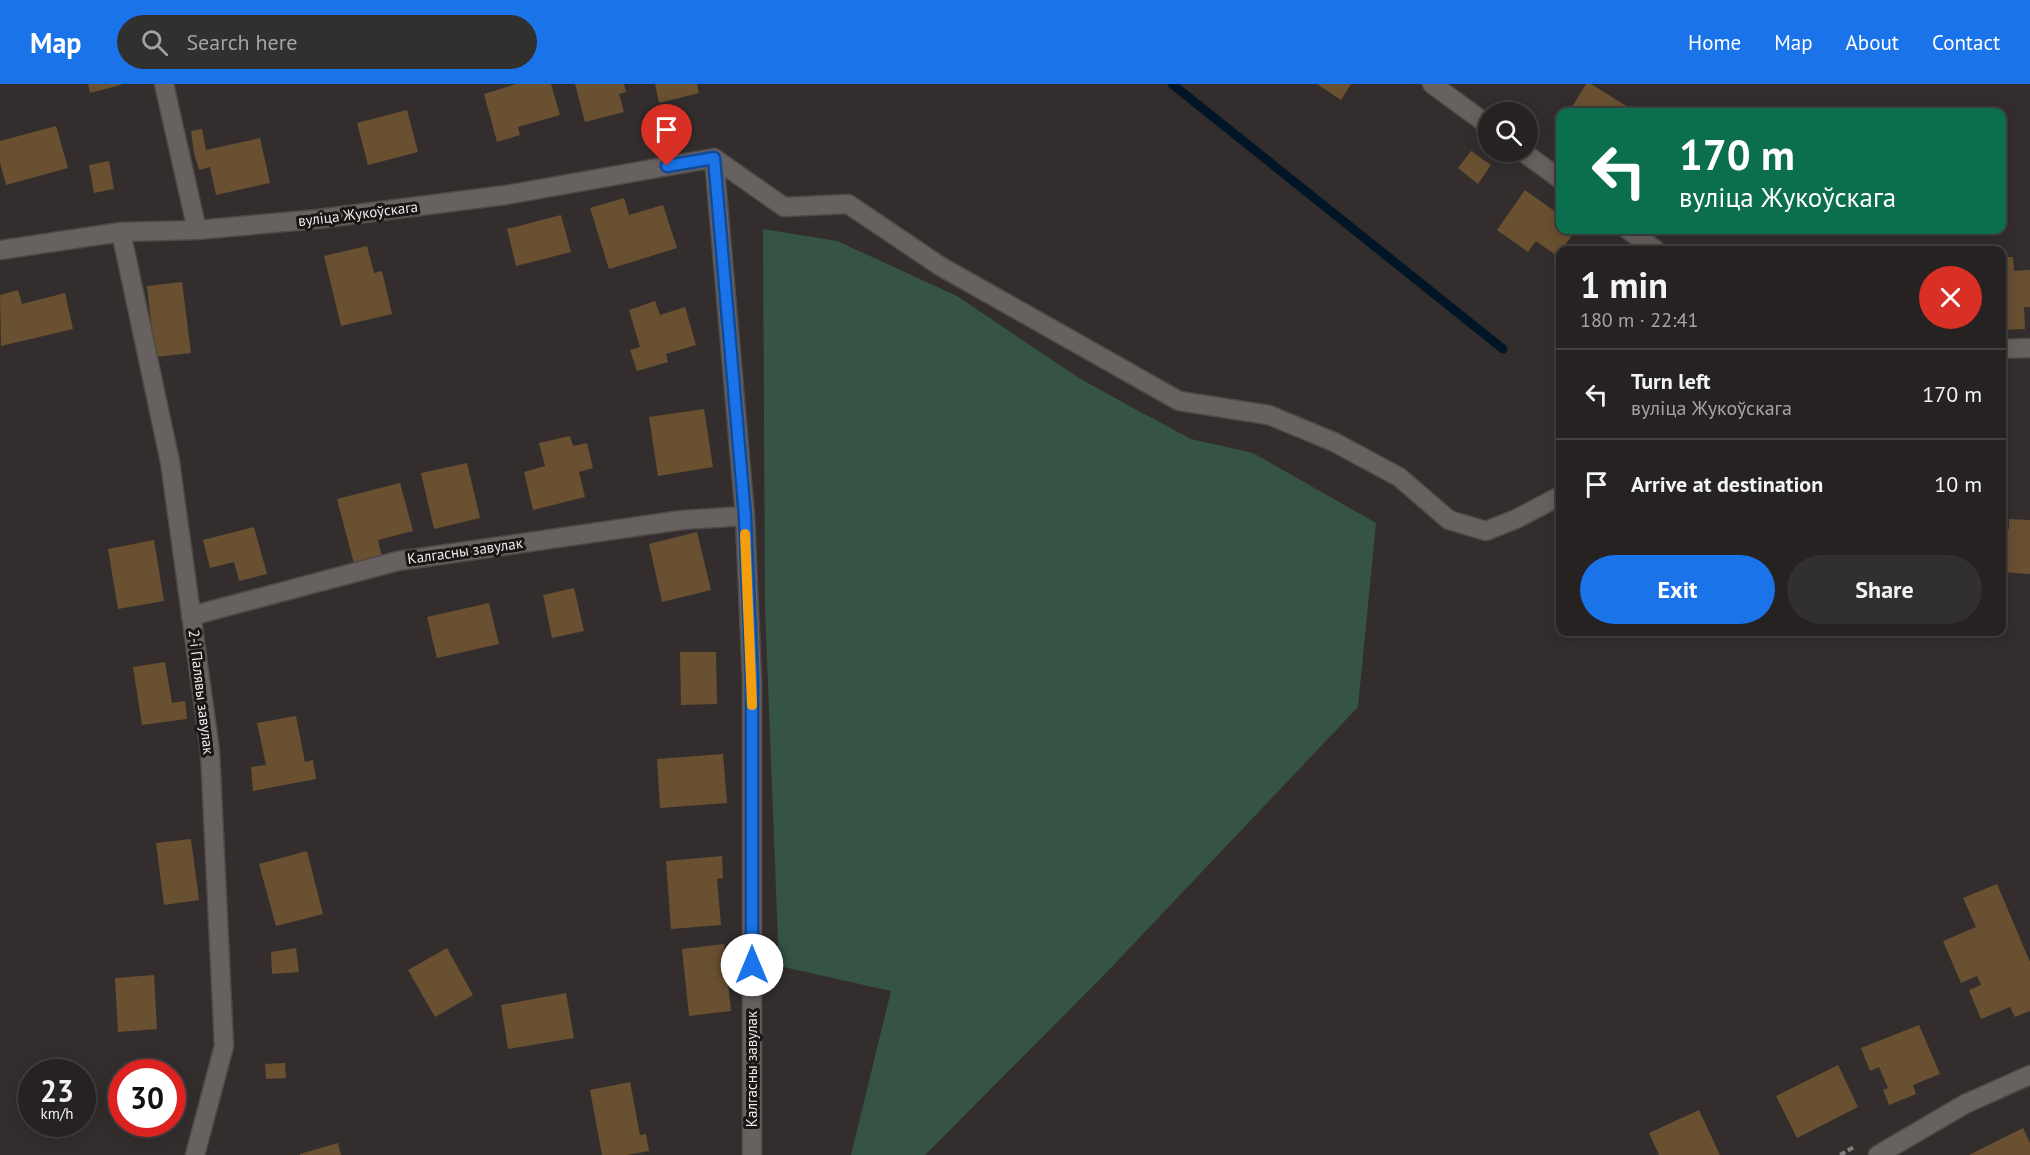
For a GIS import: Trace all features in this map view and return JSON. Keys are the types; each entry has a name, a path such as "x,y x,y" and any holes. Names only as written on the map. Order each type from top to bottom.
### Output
{"street":[{"path":"164,84 197,230"},
{"path":"1432,84 1478,118"},
{"path":"714,158 784,207 848,204 940,266 1179,401 1269,415 1334,442 1399,477 1449,520 1486,531 1516,519 1556,498"},
{"name":"вуліца Жукоўскага","path":"0,250 121,232 197,230 318,219 494,196 714,158"},
{"name":"Калгасны завулак","path":"714,158 745,516 752,681 752,1155"},
{"path":"1537,162 1556,176"},
{"name":"2-і Палявы завулак","path":"121,232 170,462 210,751 224,1046 195,1155"},
{"path":"1634,234 1650,246"},
{"path":"2006,349 2030,348"},
{"name":"Калгасны завулак","path":"191,616 398,561 682,520 745,516"},
{"path":"1878,1155 1965,1104 2030,1075"}],"green space":[{"path":"763,229 837,241 957,296 1079,378 1135,409 1191,439 1253,453 1376,523 1358,707 1106,973 925,1155 851,1155 891,991 779,966 765,606"}],"building":[{"path":"88,84 121,84 121,85 90,93"},
{"path":"516,84 551,84 560,115 518,127 520,135 497,142 484,94"},
{"path":"575,84 624,84 626,92 619,94 624,112 585,122"},
{"path":"655,84 697,84 699,93 659,103"},
{"path":"1317,84 1351,84 1341,100"},
{"path":"1586,84 1591,84 1628,107 1627,108 1571,108"},
{"path":"407,110 418,152 368,165 357,123"},
{"path":"56,126 68,168 6,185 0,163 0,141"},
{"path":"202,129 206,150 260,138 270,183 216,195 210,167 199,170 194,153 191,131"},
{"path":"1471,151 1478,156 1478,162 1487,162 1491,165 1478,184 1458,168"},
{"path":"109,161 114,189 94,193 89,165"},
{"path":"1525,190 1556,212 1556,234 1573,234 1564,246 1556,246 1556,255 1536,241 1528,252 1497,230"},
{"path":"624,198 629,215 663,205 677,248 609,269 590,208"},
{"path":"561,215 571,252 516,266 507,229"},
{"path":"367,246 374,273 382,271 392,314 341,326 324,256"},
{"path":"2006,257 2013,257 2014,271 2030,270 2030,307 2024,307 2025,329 2006,330"},
{"path":"182,282 191,353 155,357 147,286"},
{"path":"18,290 22,304 65,293 73,329 1,346 0,295"},
{"path":"655,301 660,315 685,307 696,345 666,354 668,362 637,371 630,350 640,347 629,310"},
{"path":"704,409 713,467 658,476 649,417"},
{"path":"570,436 573,446 587,443 593,468 579,472 585,497 533,510 524,472 545,466 539,443"},
{"path":"467,463 480,518 434,529 421,473"},
{"path":"400,483 413,531 378,540 382,557 354,564 337,499"},
{"path":"2009,519 2030,520 2030,574 2006,572 2006,529 2009,529"},
{"path":"254,527 267,574 239,581 234,562 210,568 203,540"},
{"path":"697,532 711,590 662,602 649,544"},
{"path":"154,540 164,601 118,609 108,549"},
{"path":"574,588 584,631 552,638 543,595"},
{"path":"489,603 499,644 437,658 427,617"},
{"path":"680,652 716,652 717,704 681,705"},
{"path":"165,662 172,703 185,701 187,719 142,725 133,667"},
{"path":"296,716 305,762 313,760 316,779 253,791 251,767 266,765 257,723"},
{"path":"723,754 727,803 660,808 657,759"},
{"path":"191,839 199,900 164,905 156,843"},
{"path":"307,851 323,914 276,926 259,864"},
{"path":"722,856 723,878 717,879 721,925 671,929 666,861"},
{"path":"1997,884 2030,962 2030,1011 2015,1017 2010,1007 1981,1019 1969,990 1981,985 1977,976 1961,983 1943,941 1976,927 1963,898"},
{"path":"724,944 731,1011 689,1016 682,949"},
{"path":"296,948 299,972 272,974 271,952"},
{"path":"447,948 473,995 435,1017 408,970"},
{"path":"154,975 157,1029 118,1032 115,978"},
{"path":"566,993 574,1038 508,1049 501,1005"},
{"path":"1919,1025 1940,1074 1913,1085 1916,1094 1889,1105 1883,1090 1888,1088 1879,1067 1870,1071 1861,1048"},
{"path":"285,1063 286,1078 266,1079 265,1064"},
{"path":"1838,1065 1858,1107 1797,1138 1776,1096"},
{"path":"630,1082 640,1135 646,1134 649,1151 627,1155 602,1155 590,1090"},
{"path":"1699,1110 1720,1155 1659,1155 1649,1133"},
{"path":"2023,1128 2030,1143 2030,1155 1969,1155"},
{"path":"338,1143 341,1155 300,1155 300,1154"}],"waterway":[{"path":"1172,84 1503,349"}],"slow traffic":[{"path":"745,534 752,705"}],"route":[{"path":"667,166 714,158 745,516 752,681 752,965"}]}
